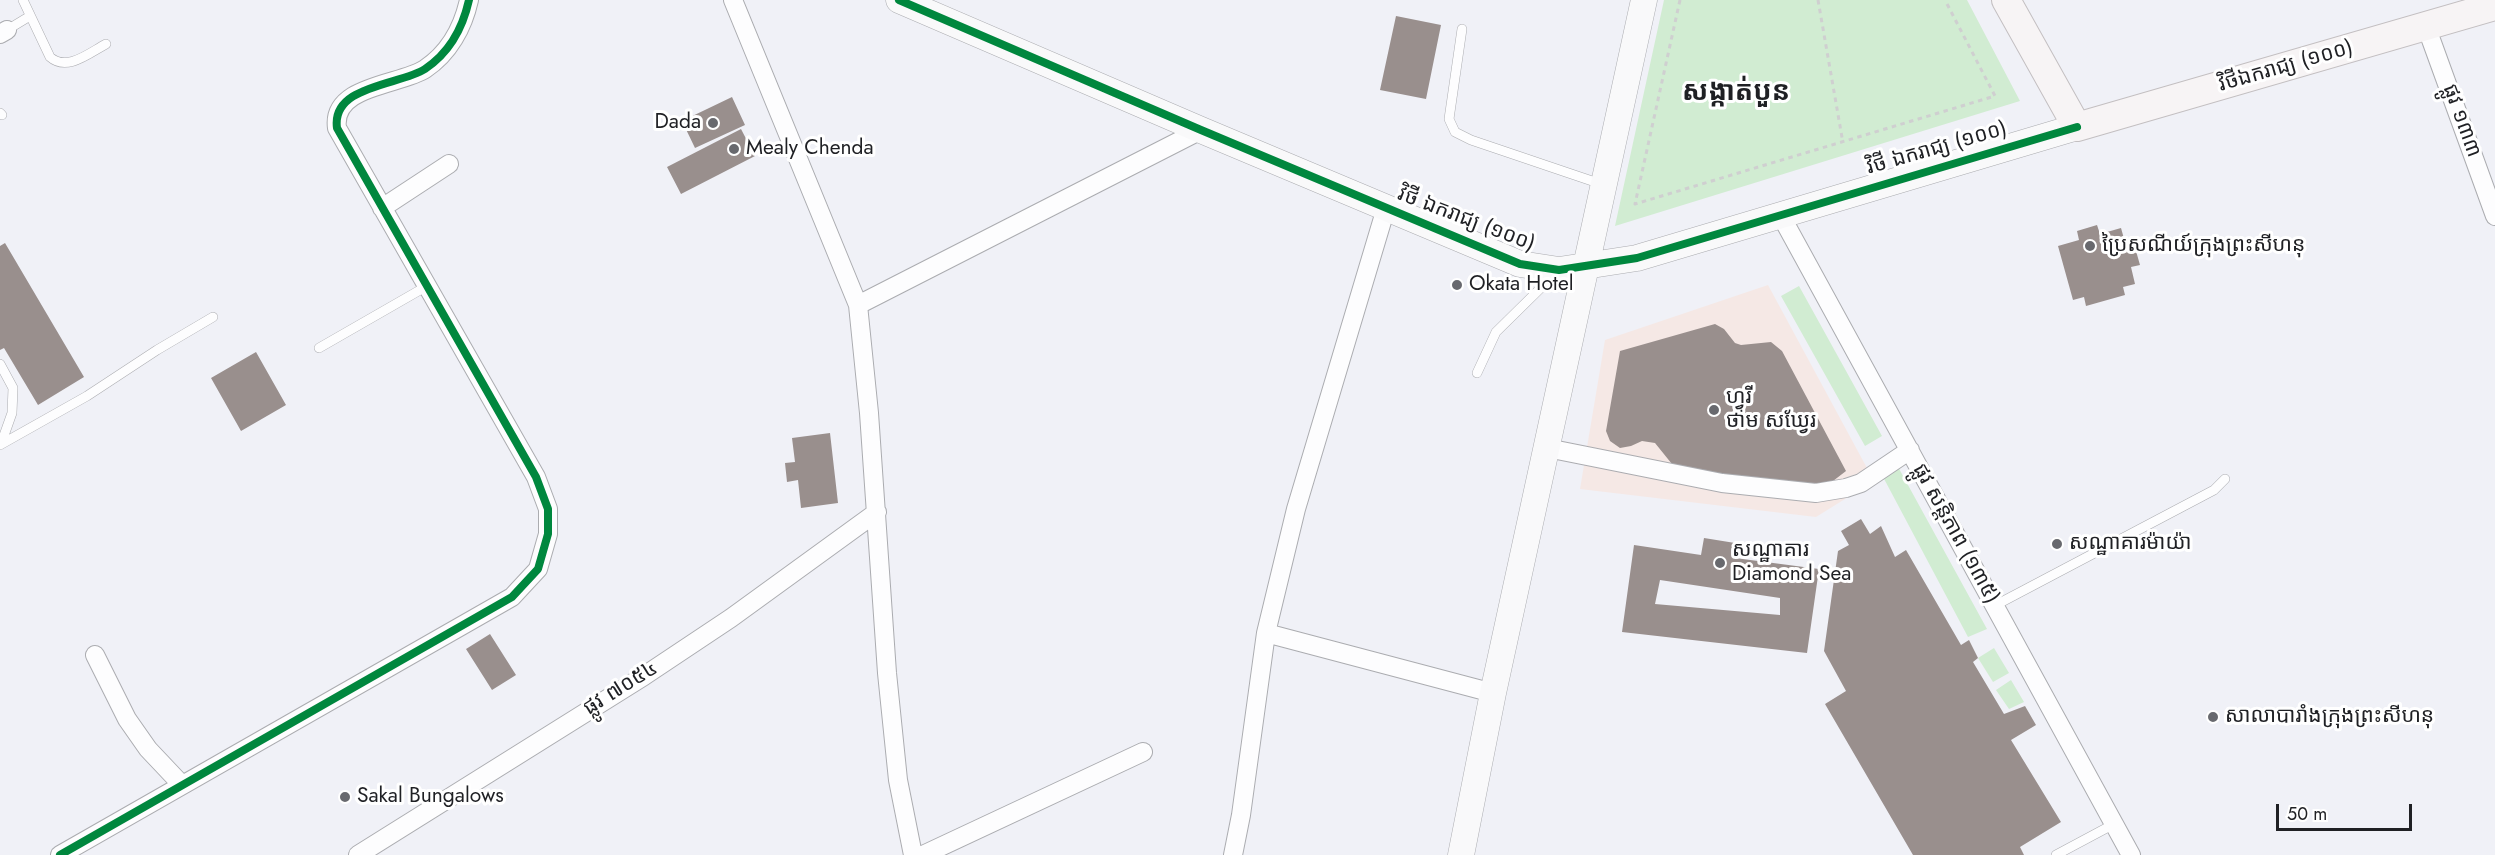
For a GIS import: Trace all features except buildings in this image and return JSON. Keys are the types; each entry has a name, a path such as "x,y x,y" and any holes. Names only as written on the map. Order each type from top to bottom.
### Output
{"main road":[{"path":"2006,0 2077,127"},
{"name":"វិថីឯករាជ្យ (១០០)","path":"2077,127 2495,6"}],"street":[{"path":"60,855 512,597 538,569 548,534 548,509 536,477 337,128 335,117 341,105 379,84 424,70 452,44 469,0"},
{"path":"733,0 858,305 877,512 887,673 898,780 913,855"},
{"path":"1461,855 1493,693 1644,0"},
{"name":"វិថី ឯករាជ្យ (១០០)","path":"911,2 1201,130 1520,264 1558,270 1637,258 2077,127"},
{"name":"ផ្លូវ ១៣៣","path":"2426,26 2495,216"},
{"path":"858,305 1201,130"},
{"path":"382,208 448,164"},
{"path":"1233,855 1241,815 1266,633 1296,509 1386,208"},
{"name":"ផ្លូវ សន្តិភាព (១៣៥)","path":"1780,214 2131,855"},
{"path":"1547,448 1722,483 1816,494 1861,483 1910,450"},
{"name":"ផ្លូវ ៧០៥៤","path":"358,855 644,676 730,618 877,512"},
{"path":"1266,633 1493,693"},
{"path":"95,655 127,719 148,749 182,785"},
{"path":"923,855 1143,753"}],"lane":[{"path":"23,0 50,57 56,62 67,64 106,44"},
{"path":"3,32 30,16"},
{"path":"1462,29 1449,119 1455,132 1471,140 1604,185"},
{"path":"1477,373 1496,332 1558,270"},
{"path":"319,348 427,286"},
{"path":"0,444 87,396 213,317"},
{"path":"0,364 13,388 12,413 0,444"},
{"path":"1994,606 2214,490 2225,479"},
{"path":"2056,855 2114,824"}],"path":[{"path":"1680,0 1635,204 1995,96 1945,0"},
{"path":"1818,0 1843,143"}],"shaded area":[{"name":"ហ្វូរី ថាម សឃ្វែរ","path":"1768,285 1874,481 1816,517 1580,489 1605,340"}],"green space":[{"path":"1664,0 1967,0 2020,101 1615,226"},
{"path":"1799,286 1882,436 1865,446 1781,296"},
{"path":"1897,465 1987,629 1968,637 1882,475"},
{"path":"1994,648 2009,673 1993,682 1978,658"},
{"path":"2011,680 2024,702 2009,709 1996,690"}],"cycle path":[{"path":"60,855 512,597 538,569 548,534 548,509 536,477 337,128 338,114 345,103 356,95 370,88 414,74 434,63 454,39 469,0"},
{"path":"899,0 1520,264 1559,270 1637,258 2077,127"}],"place":[{"name":"Dada","path":"713,123"},
{"name":"Mealy Chenda","path":"734,149"},
{"name":"ប្រៃសណីយ៍ក្រុងព្រះសីហនុ","path":"2090,246"},
{"name":"Okata Hotel","path":"1457,285"},
{"name":"ហ្វូរី ថាម សឃ្វែរ","path":"1714,410"},
{"name":"សណ្ឋាគារម៉ាយ៉ា","path":"2057,544"},
{"name":"សណ្ឋាគារ Diamond Sea","path":"1720,563"},
{"name":"សាលាបារាំងក្រុងព្រះសីហនុ","path":"2213,717"},
{"name":"Sakal Bungalows","path":"345,797"}],"district":[{"name":"សង្កាត់បួន","path":"1736,93"}]}
